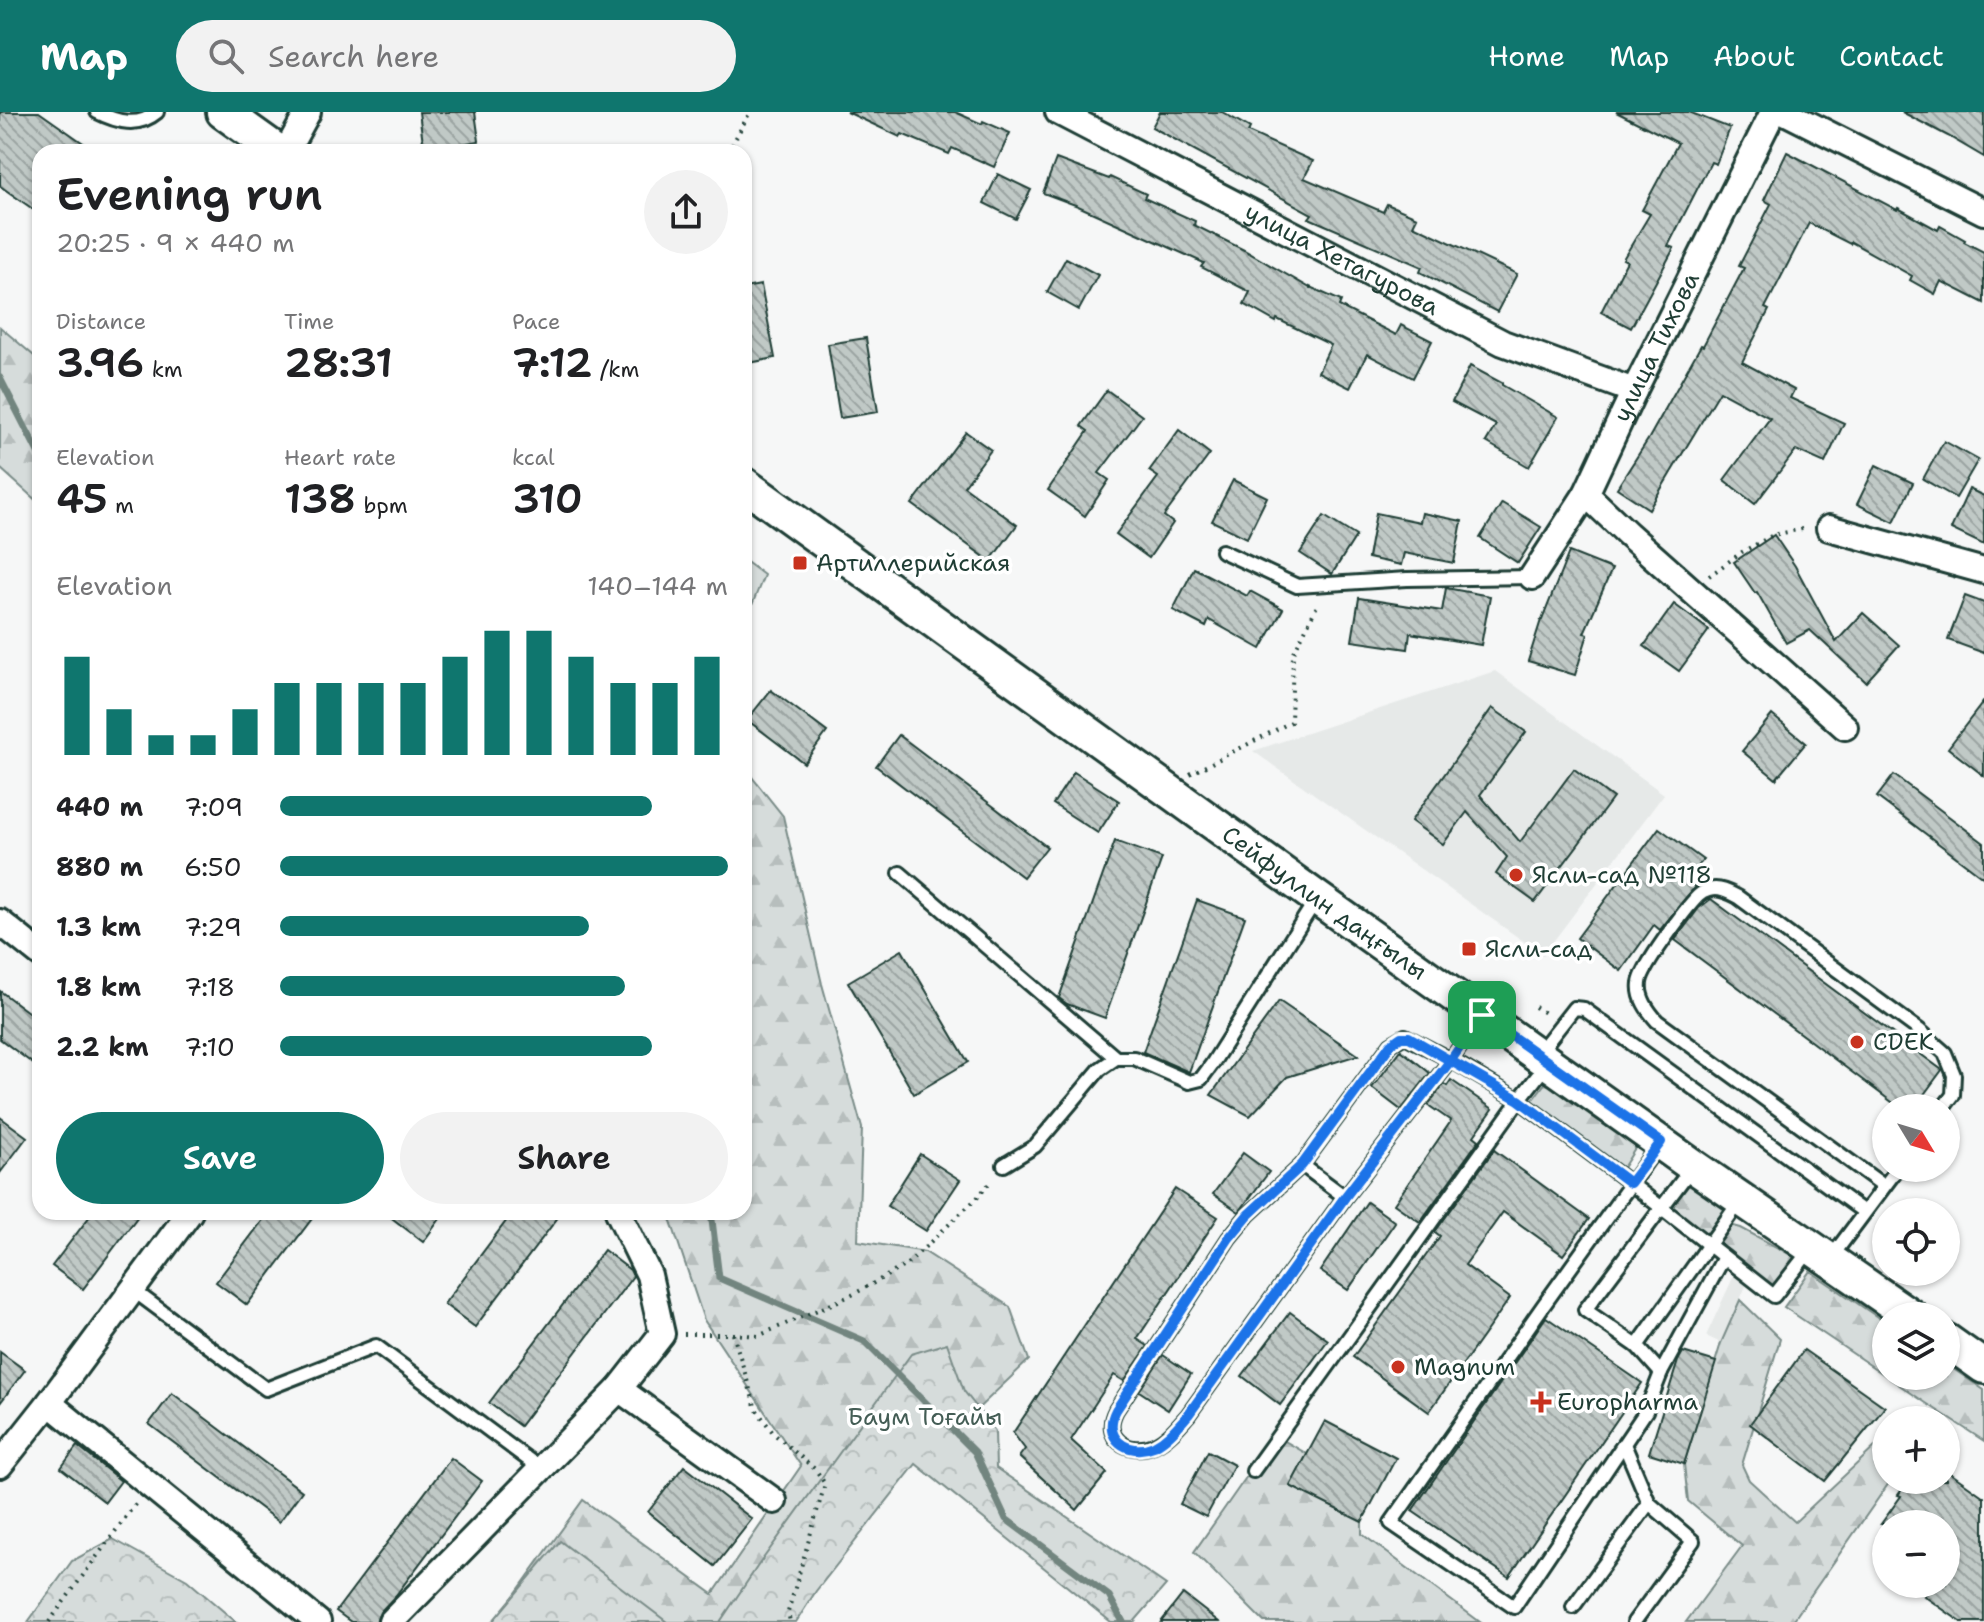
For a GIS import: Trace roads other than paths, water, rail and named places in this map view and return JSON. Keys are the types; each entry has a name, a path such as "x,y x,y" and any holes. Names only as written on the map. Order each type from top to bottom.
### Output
{"main road":[{"path":"223,112 268,144"},
{"name":"Сейфуллин даңғылы","path":"752,490 1317,898 1693,1166 1891,1302"},
{"path":"1960,1350 1984,1367"}],"street":[{"path":"290,144 308,112"},
{"name":"улица Хетагурова","path":"1058,112 1503,343 1634,391"},
{"name":"улица Тихова","path":"1532,577 1586,494 1773,112"},
{"path":"1785,112 1984,212"},
{"path":"1586,494 1845,727"},
{"path":"1829,528 1984,571"},
{"path":"0,922 32,948"},
{"path":"0,1465 184,1220"},
{"path":"391,1622 619,1389 662,1334 649,1275 622,1220"},
{"path":"619,1389 774,1501"},
{"path":"49,1403 318,1622"}],"lane":[{"path":"97,112 122,122 136,122 149,119 157,112"},
{"path":"1222,551 1297,586 1407,579 1532,577"},
{"path":"900,873 1116,1058"},
{"path":"1872,1177 1657,1021 1647,1010 1640,992 1640,979 1669,933 1700,894 1711,889 1738,897 1919,1030 1945,1053 1954,1075 1953,1094"},
{"path":"1004,1165 1035,1146 1100,1069 1116,1058 1134,1058 1189,1082 1201,1079 1317,898"},
{"path":"1253,1471 1519,1100 1574,1008 1584,1009 1864,1212"},
{"path":"1482,1015 1451,1060 1345,1197 1188,1415 1167,1438 1143,1449 1118,1442 1111,1424 1116,1410 1229,1238 1248,1215 1302,1165 1395,1040 1405,1036 1451,1060 1519,1100 1774,1296 1864,1212 1887,1182"},
{"path":"1661,1142 1391,1523 1514,1607 1646,1411 1661,1373 1724,1257"},
{"path":"1302,1165 1345,1197"},
{"path":"1661,1373 1637,1346 1585,1310 1693,1166"},
{"path":"1878,1182 1884,1186"},
{"path":"1637,1346 1742,1199"},
{"path":"133,1290 266,1389 376,1346 541,1469"},
{"path":"1624,1444 1649,1503 1693,1541 1634,1622"},
{"path":"1573,1607 1649,1503"}],"waterway":[{"path":"0,378 32,440"},
{"path":"712,1220 719,1278 864,1341 975,1452 1006,1519 1109,1596 1123,1622"}],"place":[{"name":"Артиллерийская","path":"800,563"},
{"name":"Ясли-сад №118","path":"1516,875"},
{"name":"Ясли-сад","path":"1469,949"},
{"name":"CDEK","path":"1857,1042"},
{"name":"Magnum","path":"1398,1367"},
{"name":"Europharma","path":"1541,1402"}],"park label":[{"name":"Баум Тоғайы","path":"925,1417"}]}
